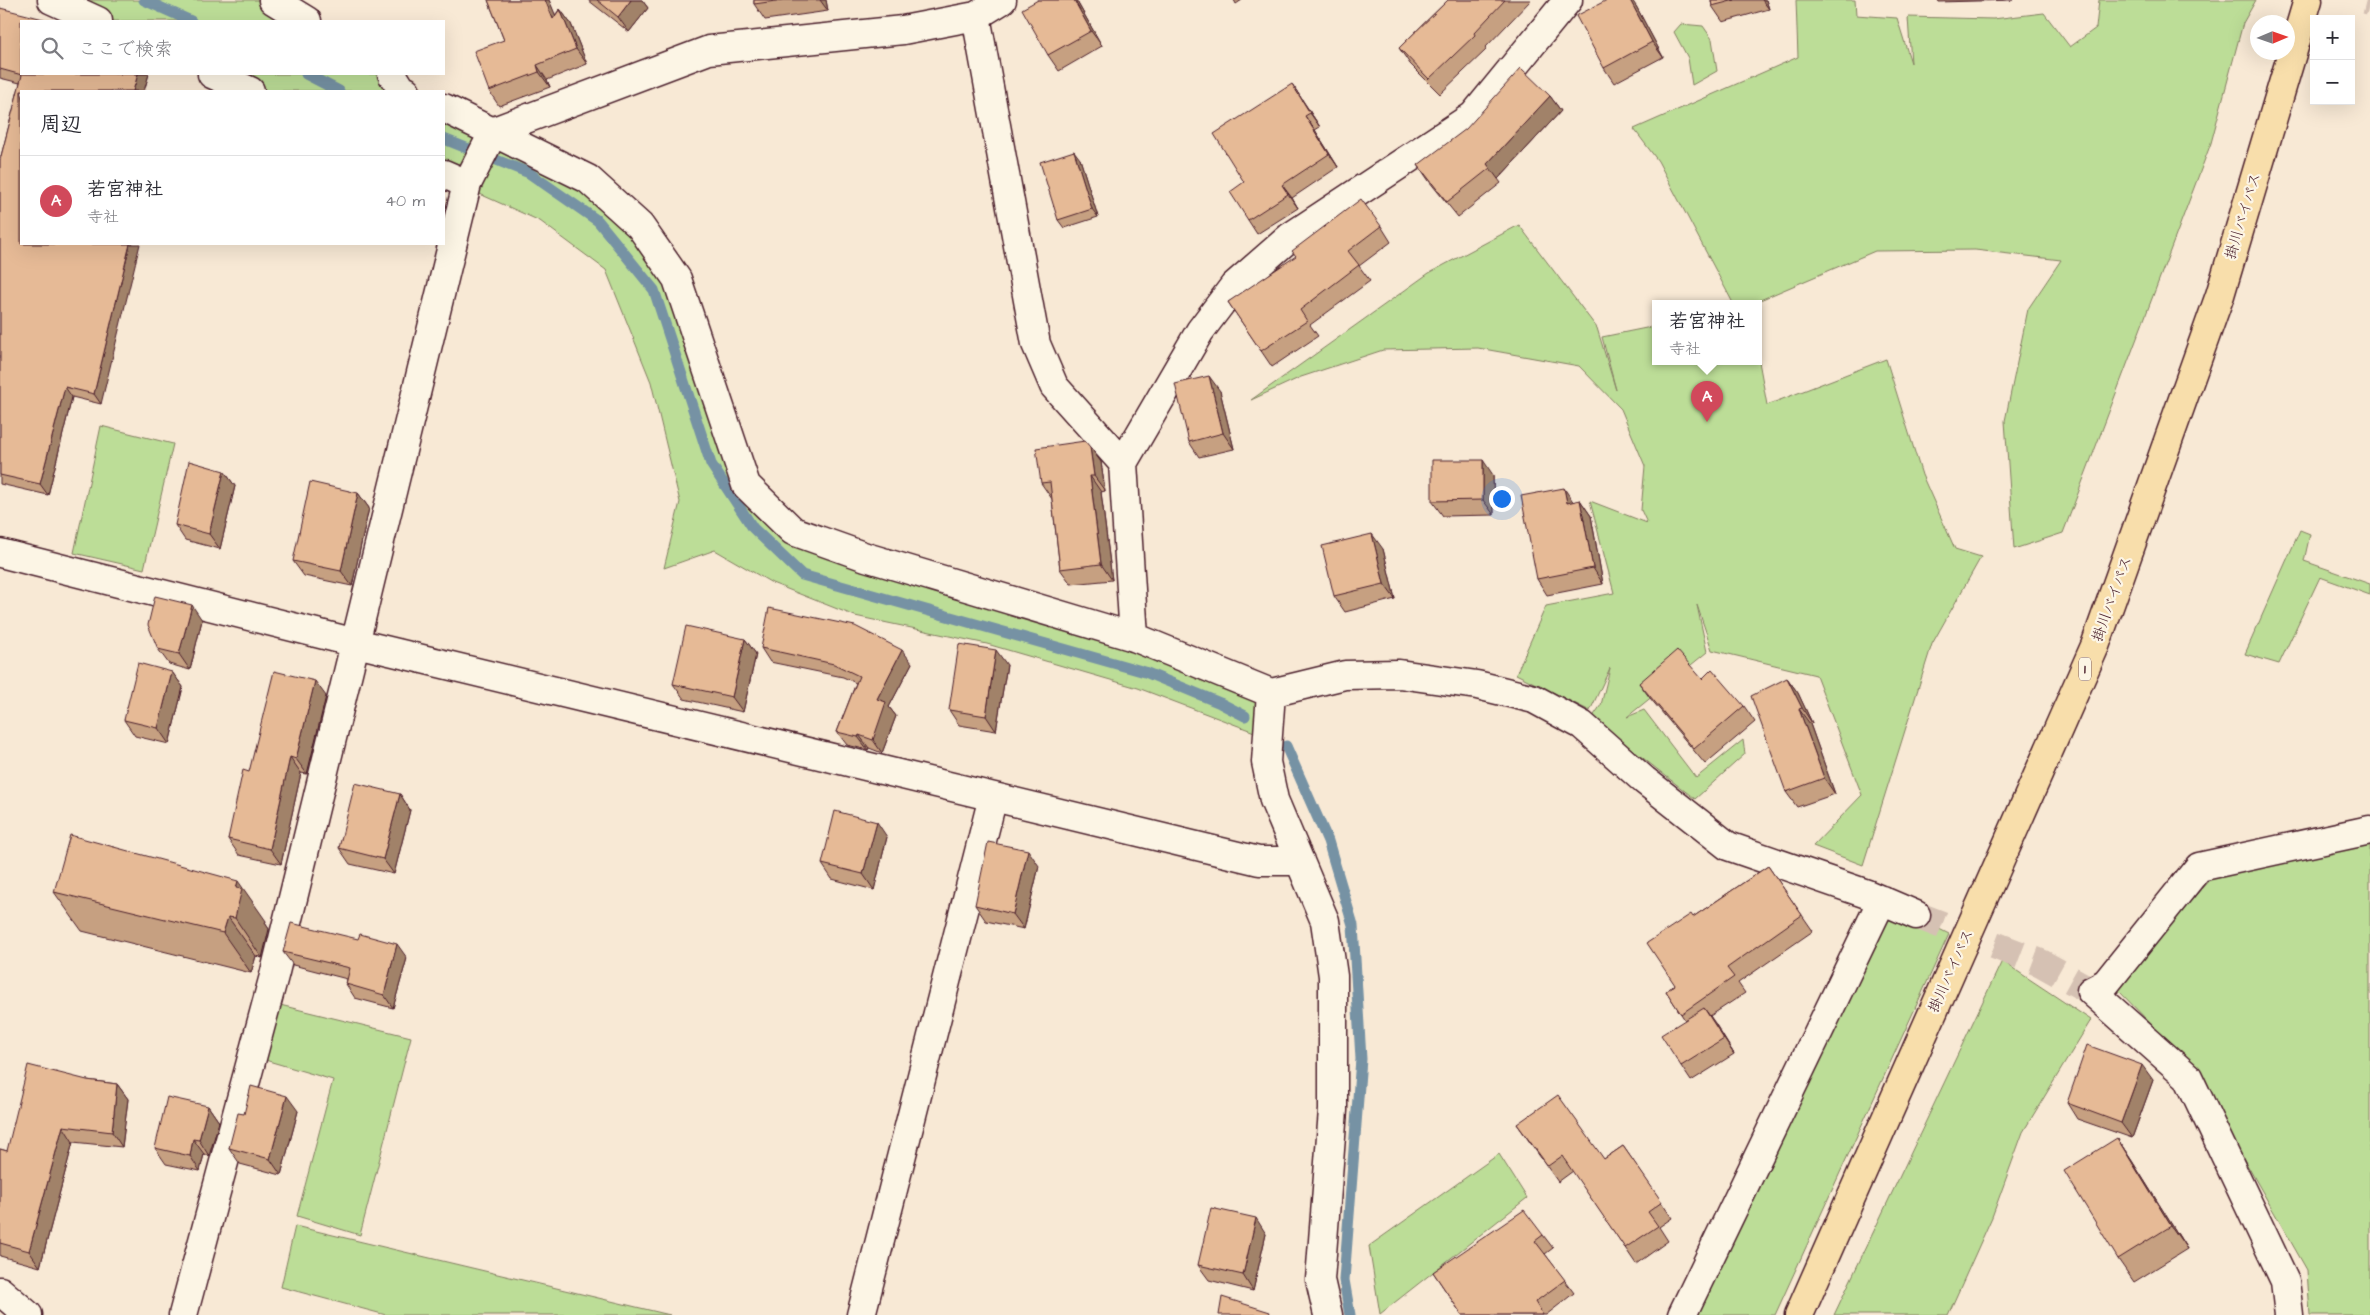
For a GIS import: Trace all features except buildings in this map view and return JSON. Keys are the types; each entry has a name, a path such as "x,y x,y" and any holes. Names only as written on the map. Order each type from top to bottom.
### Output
{"highway":[{"name":"掛川バイパス","path":"1799,1315 2095,646 2220,296 2308,0"}],"street":[{"path":"52,0 96,20"},
{"path":"273,0 305,20"},
{"path":"445,230 456,179 491,136 709,50 902,30 976,16 1002,0"},
{"path":"1134,637 1123,463 1200,331 1234,286 1290,237 1473,116 1562,2"},
{"path":"976,16 1036,344 1054,386 1123,463"},
{"path":"214,75 248,90"},
{"path":"393,75 402,90"},
{"path":"445,109 491,136 588,179 640,226 677,279 746,484 793,531 866,557 1134,637 1271,693 1345,675 1399,674 1477,685 1534,700 1582,725 1644,780 1728,846 1882,900 1916,915"},
{"path":"183,1315 275,972 356,643 442,245"},
{"path":"0,553 356,643 1259,861 1300,861"},
{"path":"1271,693 1266,762 1274,800 1326,921 1333,976 1333,1110 1320,1280 1328,1315"},
{"path":"861,1315 994,797"},
{"path":"2289,1315 2286,1280 2188,1077 2091,991 2106,983 2199,867 2370,830"},
{"path":"1682,1315 1882,900"},
{"path":"0,1291 28,1315"}],"green space":[{"path":"67,0 259,0 296,20 110,20"},
{"path":"1796,0 1855,0 1856,15 1897,18 1911,63 1908,17 1993,19 2044,13 2070,47 2096,28 2099,0 2256,0 2243,23 2211,143 2063,533 2014,549 2005,421 2028,309 2061,260 1975,250 1875,251 1760,300 1731,300 1658,161 1634,129 1798,57"},
{"path":"1681,24 1703,26 1712,39 1717,71 1692,85 1688,58 1674,32"},
{"path":"228,75 385,75 395,90 260,90"},
{"path":"445,113 539,154 657,250 746,484 793,531 1263,690 1257,733 1138,688 987,644 855,616 772,583 715,550 664,568 680,502 651,382 606,270 540,221 445,178"},
{"path":"1519,225 1597,328 1616,390 1602,337 1652,327 1652,365 1760,365 1767,405 1886,359 1922,475 1955,549 1981,557 1932,644 1863,865 1813,846 1862,795 1816,675 1712,650 1697,605 1707,652 1627,717 1644,710 1696,778 1743,740 1745,754 1695,799 1592,718 1601,705 1610,668 1590,711 1516,674 1546,606 1614,593 1590,501 1647,523 1641,510 1645,466 1621,409 1579,366 1478,348 1383,350 1301,377 1251,400 1429,273"},
{"path":"101,426 173,444 144,569 74,553"},
{"path":"2300,530 2310,534 2304,561 2370,584 2370,595 2320,577 2279,664 2245,654"},
{"path":"2370,843 2370,1315 2310,1315 2307,1270 2189,1063 2115,987 2210,879"},
{"path":"1882,900 1949,934 1775,1315 1690,1315"},
{"path":"2002,961 2091,1020 2023,1132 1992,1217 1948,1315 1834,1315"},
{"path":"280,1005 411,1037 360,1235 297,1216 333,1080 265,1060"},
{"path":"1499,1154 1527,1198 1380,1314 1369,1246"},
{"path":"295,1226 670,1315 386,1315 281,1287"}],"waterway":[{"path":"144,0 189,20"},
{"path":"308,75 337,90"},
{"path":"445,139 529,173 598,221 654,290 711,464 753,528 802,575 1145,672 1220,703 1245,716"},
{"path":"1286,746 1328,841 1353,925 1361,1059 1344,1280 1350,1315"}],"tunnel":[{"path":"2366,0 2370,1"},
{"path":"1916,915 2041,963 2091,991"}],"place":[{"name":"若宮神社","path":"1707,422"}]}
